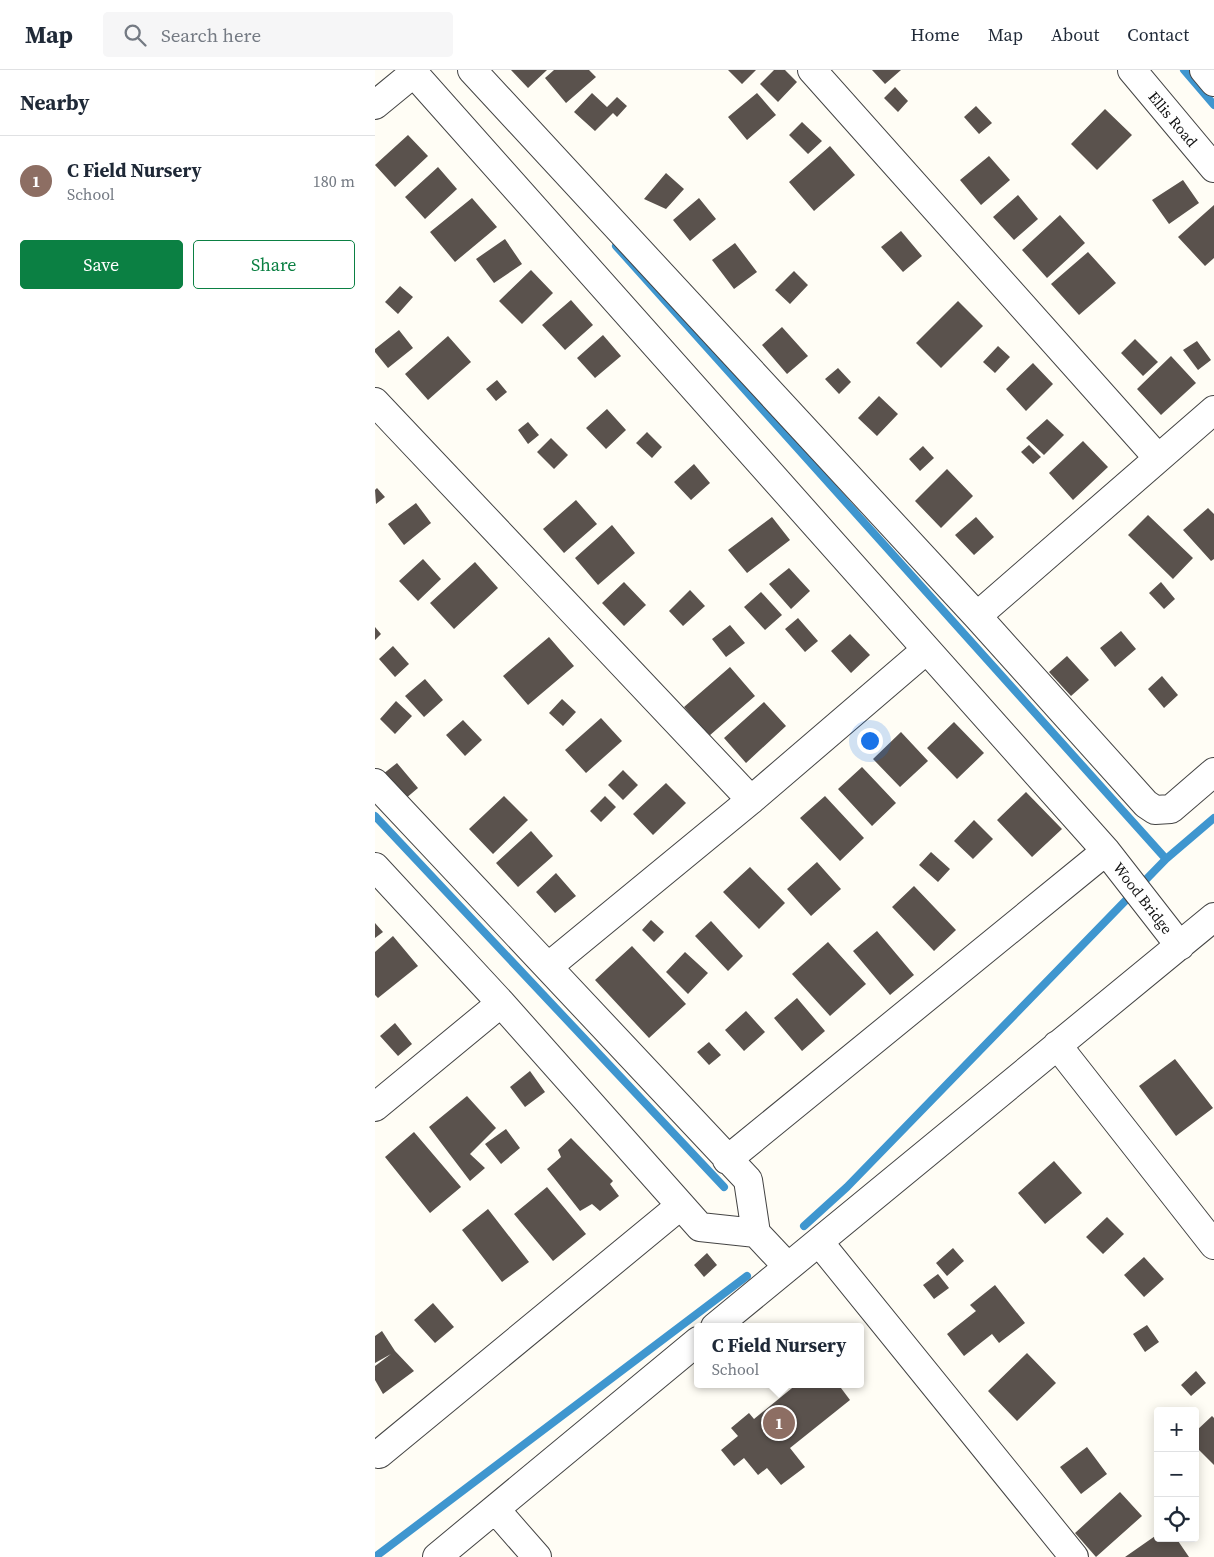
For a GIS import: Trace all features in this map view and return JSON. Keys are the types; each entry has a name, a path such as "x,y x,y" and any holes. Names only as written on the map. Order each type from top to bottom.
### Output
{"street":[{"path":"472,70 977,616 1146,804 1155,810 1171,809 1214,772"},
{"path":"812,70 1158,458"},
{"name":"Ellis Road","path":"1132,70 1214,168"},
{"path":"1204,70 1214,82"},
{"path":"375,105 413,72"},
{"name":"Wood Bridge","path":"413,72 1114,860 1176,940"},
{"path":"375,402 751,800"},
{"path":"977,616 1214,410"},
{"path":"549,966 751,800 926,650"},
{"path":"375,783 549,966 727,1160 748,1180 756,1233 788,1267"},
{"path":"727,1160 1114,860"},
{"path":"375,867 501,1003 680,1206 701,1227 756,1233"},
{"path":"720,1323 1057,1045 1176,940 1214,917"},
{"path":"375,1107 501,1003"},
{"path":"1057,1045 1214,1244"},
{"path":"379,1454 680,1206"},
{"path":"819,1242 1074,1557"},
{"path":"437,1557 694,1344"},
{"path":"495,1509 537,1557"}],"building":[{"path":"511,70 547,70 528,88"},
{"path":"554,70 589,70 596,77 566,103 545,78"},
{"path":"728,70 756,70 742,84"},
{"path":"774,70 785,70 797,82 778,102 760,84"},
{"path":"872,70 901,70 885,84"},
{"path":"895,87 908,101 898,112 884,98"},
{"path":"592,93 607,107 617,97 627,106 617,117 613,113 595,131 574,112"},
{"path":"757,93 776,115 747,140 728,117"},
{"path":"976,106 992,123 979,134 964,117"},
{"path":"1105,109 1132,135 1097,170 1071,144"},
{"path":"802,122 822,141 808,154 789,135"},
{"path":"408,135 428,156 395,187 375,165"},
{"path":"830,146 855,175 814,211 789,182"},
{"path":"989,156 1010,180 981,205 960,180"},
{"path":"438,167 457,189 425,219 405,197"},
{"path":"666,173 684,189 666,209 644,199"},
{"path":"1183,180 1199,203 1169,224 1152,200"},
{"path":"1018,195 1038,219 1014,240 993,217"},
{"path":"472,198 497,227 455,262 430,232"},
{"path":"699,198 716,219 690,241 673,220"},
{"path":"1214,205 1214,258 1205,266 1178,237"},
{"path":"1060,215 1085,243 1047,278 1022,250"},
{"path":"901,231 922,256 903,272 881,247"},
{"path":"505,239 522,264 494,283 476,259"},
{"path":"735,243 757,272 734,289 712,260"},
{"path":"1088,252 1116,283 1079,315 1051,284"},
{"path":"531,270 553,293 522,324 499,301"},
{"path":"794,271 808,285 790,304 775,290"},
{"path":"400,286 413,297 398,314 385,302"},
{"path":"571,300 593,325 565,350 542,325"},
{"path":"958,301 983,326 941,368 916,343"},
{"path":"782,327 808,356 787,374 762,345"},
{"path":"399,330 413,348 388,368 375,352 375,349"},
{"path":"603,335 621,356 595,378 577,358"},
{"path":"448,336 471,362 428,400 405,374"},
{"path":"1135,339 1158,362 1143,376 1121,353"},
{"path":"1197,341 1211,360 1198,370 1183,350"},
{"path":"998,346 1010,357 995,373 983,362"},
{"path":"1171,356 1196,383 1161,415 1137,389"},
{"path":"1033,363 1053,384 1026,411 1006,389"},
{"path":"838,368 851,382 839,394 825,379"},
{"path":"497,380 507,392 496,401 486,389"},
{"path":"879,396 898,414 877,436 858,418"},
{"path":"607,409 626,430 606,449 586,428"},
{"path":"1047,419 1064,435 1044,455 1026,438"},
{"path":"528,422 539,435 528,444 518,430"},
{"path":"647,432 662,447 652,458 636,443"},
{"path":"551,438 568,455 554,469 537,452"},
{"path":"1083,441 1108,467 1073,500 1049,473"},
{"path":"1029,445 1041,457 1033,464 1021,452"},
{"path":"923,446 934,458 920,471 909,459"},
{"path":"694,464 710,483 691,500 674,482"},
{"path":"947,469 973,496 941,528 915,501"},
{"path":"377,488 385,497 376,504 375,490"},
{"path":"576,500 597,524 564,553 543,529"},
{"path":"416,503 431,523 404,545 388,524"},
{"path":"1208,508 1214,514 1214,559 1211,561 1183,530"},
{"path":"1148,515 1193,558 1173,579 1128,535"},
{"path":"772,517 790,540 747,573 728,550"},
{"path":"976,517 994,537 974,555 955,535"},
{"path":"612,525 635,553 598,585 575,558"},
{"path":"423,559 441,579 418,601 399,581"},
{"path":"475,562 498,588 454,629 430,603"},
{"path":"789,568 810,591 791,609 769,584"},
{"path":"624,582 646,605 624,626 602,603"},
{"path":"1161,582 1175,599 1164,609 1149,593"},
{"path":"690,590 705,606 683,626 669,611"},
{"path":"761,592 782,615 765,630 744,607"},
{"path":"798,618 818,641 805,652 785,629"},
{"path":"730,625 745,643 726,657 712,639"},
{"path":"375,627 381,634 375,640"},
{"path":"1121,631 1136,649 1115,667 1100,648"},
{"path":"850,634 870,655 851,673 831,651"},
{"path":"549,637 574,666 528,705 503,676"},
{"path":"393,646 409,664 395,677 379,659"},
{"path":"1067,656 1089,680 1071,696 1049,672"},
{"path":"730,667 755,696 709,736 684,707"},
{"path":"1162,676 1178,695 1164,708 1148,689"},
{"path":"425,679 443,700 424,717 405,696"},
{"path":"562,699 576,712 563,726 549,713"},
{"path":"396,701 412,716 395,734 380,719"},
{"path":"764,702 786,726 746,763 724,738"},
{"path":"601,718 622,741 586,773 565,750"},
{"path":"463,720 482,740 465,756 446,735"},
{"path":"954,722 984,753 957,779 927,748"},
{"path":"901,732 928,761 900,787 873,759"},
{"path":"397,763 418,788 405,799 383,774"},
{"path":"862,767 896,803 872,826 838,789"},
{"path":"623,770 638,785 623,800 608,785"},
{"path":"666,783 686,803 653,835 633,814"},
{"path":"1026,792 1062,829 1032,857 997,820"},
{"path":"504,796 528,820 493,854 469,829"},
{"path":"605,796 616,807 601,822 590,811"},
{"path":"825,796 864,838 840,861 800,818"},
{"path":"974,820 993,839 973,859 954,841"},
{"path":"531,831 553,856 518,887 496,863"},
{"path":"931,852 950,869 938,882 919,865"},
{"path":"817,862 841,889 811,916 787,889"},
{"path":"750,867 785,903 759,929 723,892"},
{"path":"556,873 576,896 555,913 536,892"},
{"path":"914,886 956,930 934,951 892,907"},
{"path":"651,920 664,932 654,942 642,930"},
{"path":"711,921 743,956 728,971 695,936"},
{"path":"375,923 383,932 375,938"},
{"path":"877,931 914,975 890,995 853,951"},
{"path":"393,936 418,966 378,998 375,995 375,952"},
{"path":"828,942 866,984 830,1016 792,974"},
{"path":"632,946 686,1004 649,1038 595,980"},
{"path":"685,952 708,973 688,994 666,972"},
{"path":"797,998 825,1031 802,1051 774,1018"},
{"path":"746,1011 765,1032 744,1051 725,1030"},
{"path":"395,1023 412,1044 398,1056 380,1036"},
{"path":"709,1042 721,1055 709,1065 697,1052"},
{"path":"1175,1059 1213,1108 1176,1136 1139,1086"},
{"path":"530,1071 545,1092 525,1107 510,1087"},
{"path":"467,1096 496,1128 470,1154 485,1168 470,1181 429,1127"},
{"path":"506,1129 520,1148 501,1164 485,1144"},
{"path":"414,1132 461,1187 430,1213 385,1157"},
{"path":"571,1138 613,1181 610,1184 619,1196 600,1211 592,1204 580,1211 547,1169 561,1157 558,1150"},
{"path":"1054,1161 1082,1193 1045,1224 1018,1193"},
{"path":"547,1187 586,1234 553,1261 514,1214"},
{"path":"488,1209 529,1262 502,1282 462,1230"},
{"path":"1107,1217 1124,1234 1103,1254 1086,1237"},
{"path":"953,1248 964,1261 947,1276 936,1263"},
{"path":"707,1253 717,1265 704,1277 694,1265"},
{"path":"1144,1257 1164,1279 1144,1297 1124,1275"},
{"path":"938,1274 949,1288 934,1299 923,1285"},
{"path":"995,1285 1025,1323 999,1343 992,1334 964,1356 947,1334 976,1311 970,1305"},
{"path":"433,1303 454,1327 435,1343 414,1320"},
{"path":"1147,1325 1159,1342 1145,1352 1133,1334"},
{"path":"382,1331 395,1351 414,1371 383,1394 375,1380 375,1366 391,1354 375,1363 375,1336"},
{"path":"1027,1353 1056,1383 1017,1421 988,1391"},
{"path":"1196,1371 1206,1383 1191,1396 1181,1385"},
{"path":"792,1388 841,1388 850,1400 790,1448 805,1467 781,1485 767,1468 758,1475 744,1458 734,1466 721,1450 738,1436 731,1428 749,1413 754,1419"},
{"path":"1212,1416 1214,1418 1214,1465 1199,1450 1199,1428"},
{"path":"1087,1447 1107,1474 1081,1494 1060,1467"},
{"path":"1120,1492 1142,1516 1096,1557 1075,1533"},
{"path":"1154,1537 1154,1542 1179,1542 1189,1557 1125,1557"}],"waterway":[{"path":"1184,70 1214,105"},
{"path":"616,246 1166,859"},
{"path":"375,816 724,1187"},
{"path":"804,1226 847,1187 1166,859 1214,818"},
{"path":"375,1557 747,1276"}],"place":[{"name":"C Field Nursery","path":"779,1423"}]}
